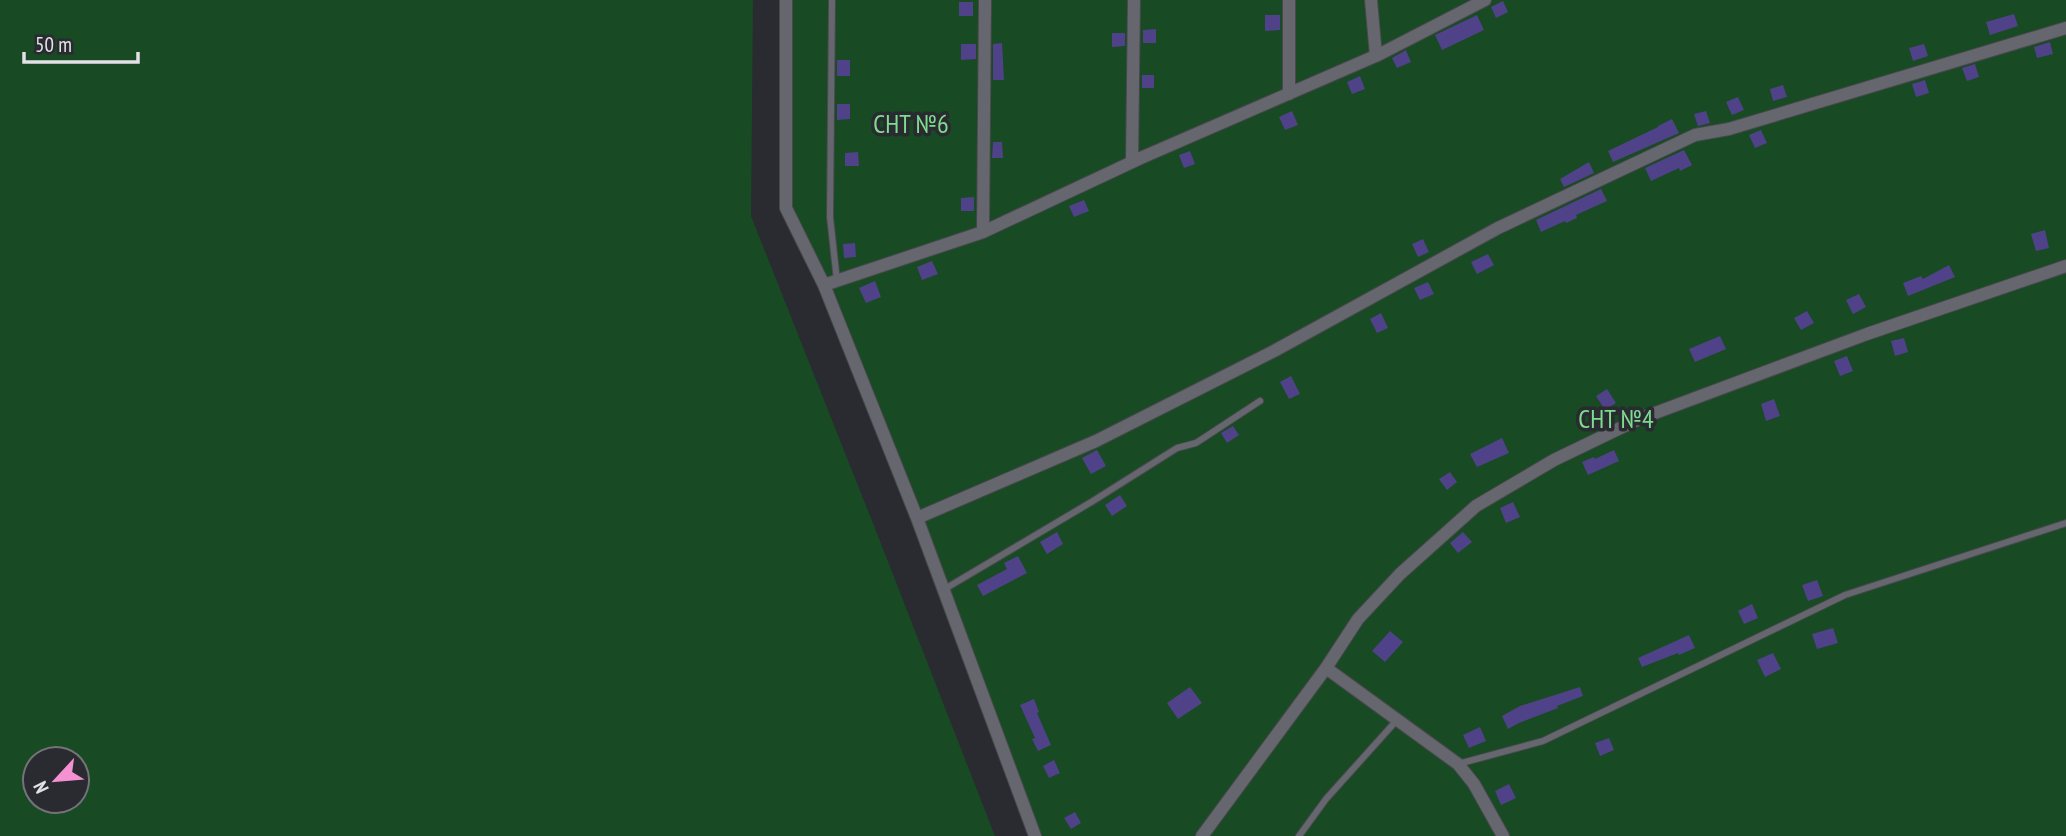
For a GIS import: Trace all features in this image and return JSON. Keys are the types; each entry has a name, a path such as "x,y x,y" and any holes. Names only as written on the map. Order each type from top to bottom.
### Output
{"street":[{"path":"786,0 786,208 824,285 916,518 1035,836"},
{"path":"983,232 985,0"},
{"path":"1132,162 1134,0"},
{"path":"1289,0 1289,94"},
{"path":"1371,0 1376,56"},
{"path":"824,285 983,232 1132,162 1376,56 1485,0"},
{"path":"916,518 1096,441 1274,351 1498,228 1695,135 1729,129 2066,28"},
{"path":"1202,836 1326,668 1358,619 1400,574 1476,506 1554,460 1639,419 1855,339 2066,266"},
{"path":"1326,668 1458,764 1474,784 1503,836"}],"lane":[{"path":"832,0 830,217 837,281"},
{"path":"943,590 1177,448 1196,443 1260,401"},
{"path":"1458,764 1543,741 1845,595 2066,523"},
{"path":"1298,836 1326,799 1397,719"}],"green space":[{"path":"0,0 753,0 751,216 995,836 0,836"},
{"name":"СНТ №4","path":"786,0 2066,0 2066,836 1035,836 917,518 786,208"}],"building":[{"path":"1503,1 1508,12 1496,18 1491,7"},
{"path":"959,2 973,2 973,16 959,16"},
{"path":"2014,14 2018,26 1990,35 1986,22"},
{"path":"1265,15 1280,15 1280,30 1265,31"},
{"path":"1477,15 1484,30 1442,50 1435,35"},
{"path":"1156,29 1156,43 1143,43 1143,30"},
{"path":"1112,33 1125,33 1125,46 1112,47"},
{"path":"2050,42 2053,54 2037,58 2034,47"},
{"path":"1002,43 1004,80 993,80 993,44"},
{"path":"961,44 976,44 976,59 961,60"},
{"path":"1924,44 1928,56 1913,61 1909,48"},
{"path":"1406,50 1411,62 1397,68 1392,58"},
{"path":"837,60 850,60 850,76 837,76"},
{"path":"1975,64 1979,77 1967,81 1962,68"},
{"path":"1142,75 1154,75 1154,88 1142,88"},
{"path":"1360,76 1365,89 1352,94 1347,82"},
{"path":"1925,80 1929,93 1916,97 1912,84"},
{"path":"1783,85 1787,97 1773,101 1770,89"},
{"path":"1738,97 1744,110 1732,115 1726,102"},
{"path":"837,104 850,104 850,119 837,120"},
{"path":"1292,111 1298,125 1285,130 1279,117"},
{"path":"1706,111 1710,123 1698,126 1694,114"},
{"path":"1672,119 1679,133 1613,162 1608,151"},
{"path":"1761,130 1767,143 1755,148 1749,135"},
{"path":"993,142 1002,142 1003,158 992,158"},
{"path":"1684,150 1692,165 1651,181 1645,168"},
{"path":"1190,151 1195,164 1184,168 1179,155"},
{"path":"858,152 859,166 845,166 845,153"},
{"path":"1589,162 1594,173 1564,187 1560,179"},
{"path":"1601,189 1607,201 1576,215 1577,218 1541,232 1536,220"},
{"path":"974,197 974,211 961,211 961,198"},
{"path":"1084,200 1089,211 1074,217 1069,206"},
{"path":"2045,230 2049,248 2036,251 2031,234"},
{"path":"1423,239 1429,252 1418,257 1412,244"},
{"path":"855,243 856,257 844,258 843,244"},
{"path":"1488,254 1494,265 1477,274 1471,262"},
{"path":"932,261 938,274 922,280 917,267"},
{"path":"1949,265 1955,277 1908,296 1903,283 1921,276 1923,279"},
{"path":"875,281 881,297 866,303 859,288"},
{"path":"1428,282 1434,294 1420,300 1414,288"},
{"path":"1859,294 1866,307 1853,314 1846,300"},
{"path":"1807,311 1814,323 1801,330 1794,318"},
{"path":"1381,313 1388,328 1377,333 1370,319"},
{"path":"1720,336 1726,349 1695,362 1689,349"},
{"path":"1904,338 1908,352 1895,356 1891,341"},
{"path":"1847,356 1853,371 1840,376 1834,361"},
{"path":"1291,376 1300,394 1289,399 1280,382"},
{"path":"1607,389 1616,403 1605,410 1596,396"},
{"path":"1774,399 1780,416 1766,421 1761,404"},
{"path":"1233,426 1239,435 1227,443 1221,433"},
{"path":"1502,438 1509,453 1477,467 1470,454"},
{"path":"1097,450 1106,466 1091,474 1082,458"},
{"path":"1614,450 1619,461 1588,475 1582,462"},
{"path":"1450,472 1457,482 1447,490 1439,479"},
{"path":"1120,495 1127,506 1112,516 1105,505"},
{"path":"1513,502 1520,517 1506,523 1500,508"},
{"path":"1057,532 1063,544 1047,554 1040,542"},
{"path":"1463,532 1472,542 1458,553 1450,543"},
{"path":"1018,556 1027,573 983,596 977,585 1007,569 1004,563"},
{"path":"1817,580 1823,596 1808,601 1802,585"},
{"path":"1752,604 1758,618 1744,624 1738,611"},
{"path":"1833,628 1838,643 1817,649 1812,634"},
{"path":"1390,631 1403,642 1385,662 1372,651"},
{"path":"1689,635 1695,648 1642,667 1638,658"},
{"path":"1773,653 1781,669 1765,677 1757,660"},
{"path":"1190,687 1202,703 1178,719 1167,703"},
{"path":"1580,687 1583,696 1508,729 1502,716 1520,706"},
{"path":"1034,699 1051,745 1038,751 1020,705"},
{"path":"1480,727 1486,741 1469,748 1463,735"},
{"path":"1609,738 1614,750 1600,756 1595,743"},
{"path":"1054,760 1060,773 1049,778 1043,766"},
{"path":"1509,784 1516,798 1501,805 1495,791"},
{"path":"1075,812 1081,823 1071,829 1064,818"}],"park label":[{"name":"СНТ №6","path":"911,124"}]}
